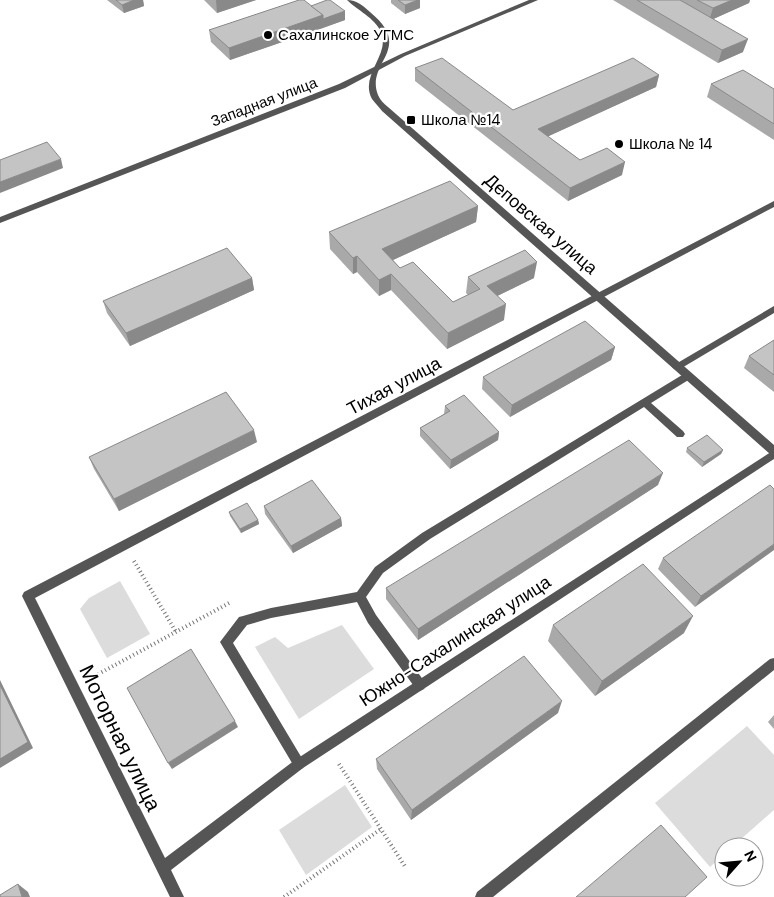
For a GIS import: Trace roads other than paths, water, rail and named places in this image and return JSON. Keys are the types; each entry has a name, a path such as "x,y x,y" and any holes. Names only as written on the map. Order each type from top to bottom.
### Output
{"street":[{"name":"Деповская улица","path":"350,0 378,23 385,33 386,45 375,70 372,87 375,97 385,109 774,452"},
{"name":"Западная улица","path":"0,220 337,88 403,55 535,0"},
{"name":"Тихая улица","path":"28,596 774,204"},
{"path":"677,367 774,309"},
{"path":"300,764 226,642 243,621 271,613 360,596 379,570 426,536 687,376"},
{"path":"644,402 680,434"},
{"name":"Южно-Сахалинская улица","path":"162,868 300,764 774,452"},
{"name":"Моторная улица","path":"28,596 177,897"},
{"path":"360,596 372,619 420,685"},
{"path":"482,897 774,663"}],"place":[{"name":"Сахалинское УГМС","path":"268,35"},
{"name":"Школа №14","path":"411,120"},
{"name":"Школа № 14","path":"619,144"}]}
